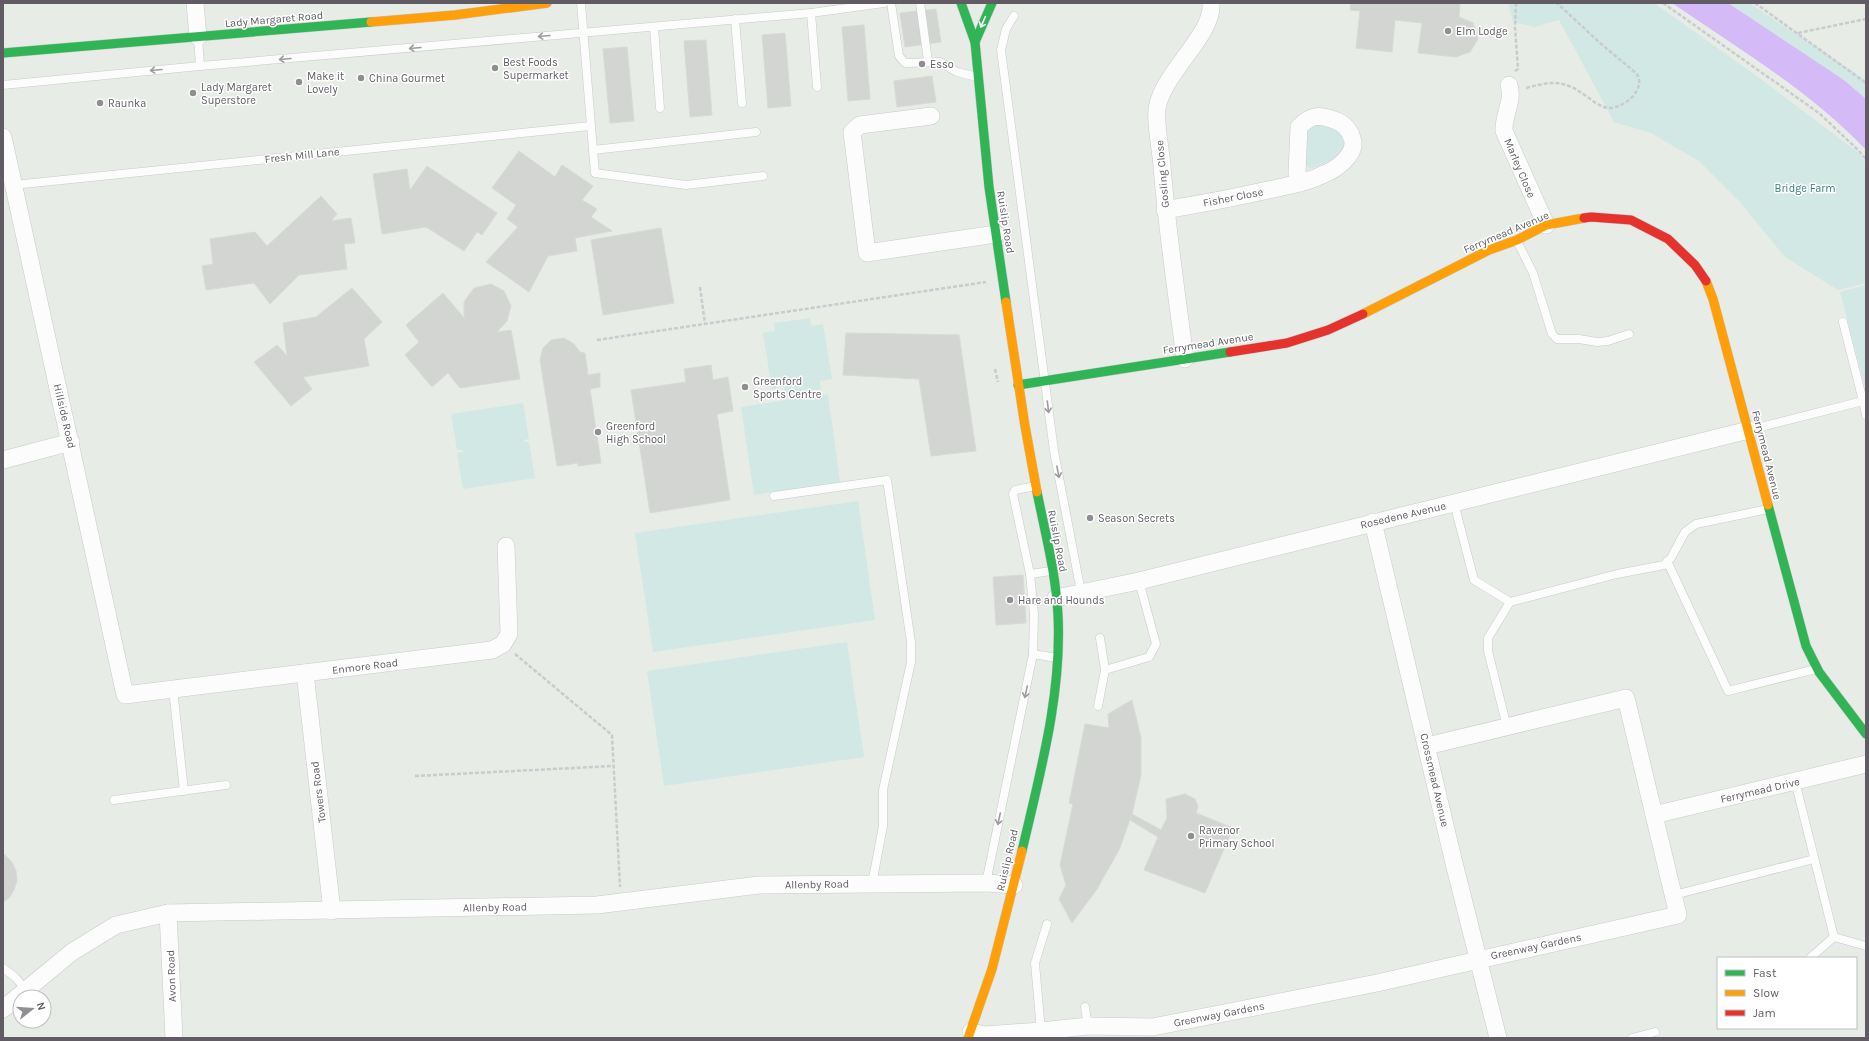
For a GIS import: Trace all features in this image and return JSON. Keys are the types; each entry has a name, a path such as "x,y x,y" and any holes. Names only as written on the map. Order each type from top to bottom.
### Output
{"street":[{"path":"195,3 198,37"},
{"name":"Lady Margaret Road","path":"3,53 198,37 455,9 547,3"},
{"name":"Ruislip Road","path":"961,3 975,42 986,187 996,234 1018,385 1035,486 1052,570 1058,614 1058,658 1054,704 1048,737 1014,885 992,969 970,1035"},
{"name":"Ruislip Road","path":"975,42 992,3"},
{"name":"Gosling Close","path":"1186,359 1165,210 1157,110 1164,86 1205,26 1211,10 1211,3"},
{"name":"Marley Close","path":"1516,82 1511,92 1510,102 1504,122 1504,132 1546,225"},
{"path":"931,116 860,125 852,132 867,253 996,234"},
{"name":"Hillside Road","path":"3,141 126,695"},
{"name":"Fisher Close","path":"1165,210 1233,198 1300,183"},
{"name":"Ferrymead Avenue","path":"1018,385 1287,343 1328,330 1377,308 1496,247 1517,240 1546,225 1591,218 1631,220 1668,239 1682,251 1696,265 1713,299 1806,646 1817,668 1866,734"},
{"name":"Rosedene Avenue","path":"1056,598 1139,581 1748,430"},
{"path":"3,460 71,442"},
{"name":"Crossmead Avenue","path":"1373,522 1453,860 1498,1038"},
{"path":"504,644 509,634 506,546"},
{"name":"Enmore Road","path":"126,695 492,650 504,644"},
{"name":"Towers Road","path":"305,673 332,911"},
{"name":"Greenway Gardens","path":"970,1035 1041,1031 1088,1026 1153,1028 1377,983 1678,915 1626,698 1427,746"},
{"name":"Ferrymead Drive","path":"1654,815 1866,764"},
{"name":"Allenby Road","path":"27,989 72,952 116,925 168,913 332,911 620,903 759,885 986,883 1014,885"},
{"name":"Avon Road","path":"168,913 174,1038"},
{"name":"Allenby Road","path":"3,1009 12,1002"}],"lane":[{"path":"581,3 595,173 686,185 763,176"},
{"path":"3,85 200,66 735,20 884,3"},
{"path":"891,3 899,56 905,63 928,61 940,62 957,72 977,78"},
{"path":"920,3 928,61"},
{"path":"811,12 817,87"},
{"path":"1014,16 1006,29 1001,50 1054,452 1082,592"},
{"path":"735,20 742,102"},
{"path":"654,27 660,108"},
{"path":"198,37 200,66"},
{"name":"Fresh Mill Lane","path":"13,185 590,126"},
{"path":"593,150 756,132"},
{"path":"1517,240 1533,273 1552,334 1557,339 1608,341 1629,334"},
{"path":"1843,322 1866,415"},
{"path":"1748,430 1863,401"},
{"path":"774,496 887,480 911,642 911,662 883,790 883,826 872,884"},
{"path":"986,883 1033,654 1034,614 1030,574 1013,494 1015,490 1035,486"},
{"path":"1454,503 1474,580 1510,602"},
{"path":"1507,727 1488,650 1488,638 1510,602 1617,574 1664,564 1668,561 1685,532 1696,524 1769,509"},
{"path":"1668,561 1728,691 1817,668"},
{"path":"1030,574 1052,570"},
{"path":"1105,670 1149,657 1156,644 1139,581"},
{"path":"1098,706 1105,670 1100,638"},
{"path":"1033,654 1058,658"},
{"path":"173,689 184,791"},
{"path":"1795,781 1834,937"},
{"path":"114,800 226,785"},
{"path":"1674,895 1814,859"},
{"path":"1041,1031 1035,963 1047,924"},
{"path":"1834,937 1866,946"},
{"path":"1811,957 1834,937"},
{"path":"3,968 15,977 25,989"},
{"path":"1085,1007 1088,1026"},
{"path":"1632,1038 1655,1032"}],"path":[{"path":"1516,3 1518,69 1516,82 1549,81 1573,87 1597,104 1606,108 1618,107 1632,97 1639,86 1639,77 1636,72 1600,43 1557,3"},
{"path":"1663,3 1819,114 1866,159"},
{"path":"1755,3 1866,83"},
{"path":"1798,33 1866,19"},
{"path":"597,340 986,282"},
{"path":"700,287 705,324"},
{"path":"504,644 612,735 620,903"},
{"path":"415,776 613,766"}],"green space":[{"name":"Bridge Farm","path":"1508,3 1654,3 1750,71 1859,153 1866,163 1866,283 1838,290 1785,257 1738,200 1699,161 1651,133 1614,122 1559,20 1534,27 1513,22"},
{"path":"1728,3 1749,3 1866,80 1866,99 1844,80"},
{"path":"1321,122 1338,129 1345,136 1346,143 1344,149 1339,155 1310,169 1306,165 1306,129"},
{"path":"1866,285 1866,391 1840,292"},
{"path":"810,318 811,326 823,324 832,379 820,381 821,389 785,395 784,387 772,389 763,333 775,331 774,323"},
{"path":"828,394 840,482 754,495 741,407"},
{"path":"523,403 529,439 524,440 524,442 529,442 535,478 463,489 457,453 463,452 463,450 457,450 451,414"},
{"path":"858,501 875,620 653,652 635,533"},
{"path":"847,642 864,757 664,786 647,671"}],"shaded area":[{"path":"1672,3 1728,3 1844,80 1866,99 1866,150 1798,90 1748,54"}],"building":[{"name":"Elm Lodge","path":"1351,3 1460,3 1459,17 1473,23 1478,39 1470,52 1456,57 1418,53 1422,23 1395,20 1392,52 1356,48 1360,11 1350,10"},
{"path":"936,9 941,42 905,47 900,13"},
{"path":"864,25 870,99 848,101 842,27"},
{"path":"785,33 791,106 768,108 762,35"},
{"path":"706,40 712,115 690,117 684,41"},
{"path":"627,47 634,121 610,123 603,49"},
{"path":"932,76 936,102 897,107 894,81"},
{"path":"519,151 555,177 562,165 593,186 582,200 597,209 591,217 612,231 575,238 577,251 548,256 529,292 486,262 518,227 507,219 516,205 492,188"},
{"path":"427,166 497,213 482,235 477,232 464,251 426,227 382,234 373,174 407,169 410,190"},
{"path":"321,196 337,214 331,221 351,218 355,243 344,244 347,269 299,275 270,304 254,283 206,290 202,266 213,264 210,239 255,232 267,246"},
{"path":"661,228 674,303 603,315 591,240"},
{"path":"491,284 504,291 511,306 507,321 497,332 511,330 520,379 460,388 448,373 432,387 405,355 419,342 406,325 443,293 464,318 464,302 474,288"},
{"path":"352,288 382,322 364,339 369,366 303,377 312,389 291,406 254,362 277,345 287,356 283,323 316,317"},
{"path":"846,333 959,335 976,451 931,456 919,379 843,375"},
{"path":"564,338 574,344 580,352 585,353 588,375 600,373 600,387 590,389 601,463 578,466 578,463 557,466 540,360 543,348 551,340"},
{"path":"711,365 713,380 728,377 733,411 717,414 730,500 650,513 631,390 686,382 684,369"},
{"name":"Hare and Hounds","path":"1023,575 1026,623 996,625 993,577"},
{"path":"1132,700 1141,738 1141,775 1132,814 1119,850 1097,889 1072,923 1059,899 1066,885 1060,865 1073,804 1069,803 1085,724 1109,728 1108,714"},
{"name":"Ravenor Primary School","path":"1185,794 1195,799 1198,806 1196,813 1233,828 1205,893 1144,870 1158,837 1130,820 1132,814 1161,830 1167,818 1166,799"},
{"path":"3,853 12,862 16,871 17,881 9,898 3,902"}],"traffic: fast":[{"path":"961,3 975,42 989,187 1006,302"},
{"path":"975,42 992,3"},
{"path":"3,53 371,22"},
{"path":"1018,385 1230,352"},
{"path":"1022,851 1048,734 1057,675 1057,600 1050,553 1037,492"},
{"path":"1768,505 1806,646 1819,672 1866,734"}],"traffic: slow":[{"path":"371,22 455,15 547,3"},
{"path":"1363,314 1489,250 1517,240 1546,225 1584,218"},
{"path":"1706,281 1713,299 1768,505"},
{"path":"1006,302 1025,426 1037,492"},
{"path":"968,1038 992,969 1022,851"}],"traffic: jam":[{"path":"1584,218 1591,217 1631,220 1668,239 1695,265 1706,281"},
{"path":"1230,352 1287,343 1328,330 1363,314"}],"place":[{"name":"Elm Lodge","path":"1448,31"},
{"name":"Esso","path":"922,64"},
{"name":"Best Foods Supermarket","path":"495,68"},
{"name":"China Gourmet","path":"361,78"},
{"name":"Make it Lovely","path":"299,82"},
{"name":"Lady Margaret Superstore","path":"193,93"},
{"name":"Raunka","path":"100,103"},
{"name":"Greenford Sports Centre","path":"745,387"},
{"name":"Greenford High School","path":"598,432"},
{"name":"Season Secrets","path":"1090,518"},
{"name":"Hare and Hounds","path":"1010,600"},
{"name":"Ravenor Primary School","path":"1191,836"}]}
